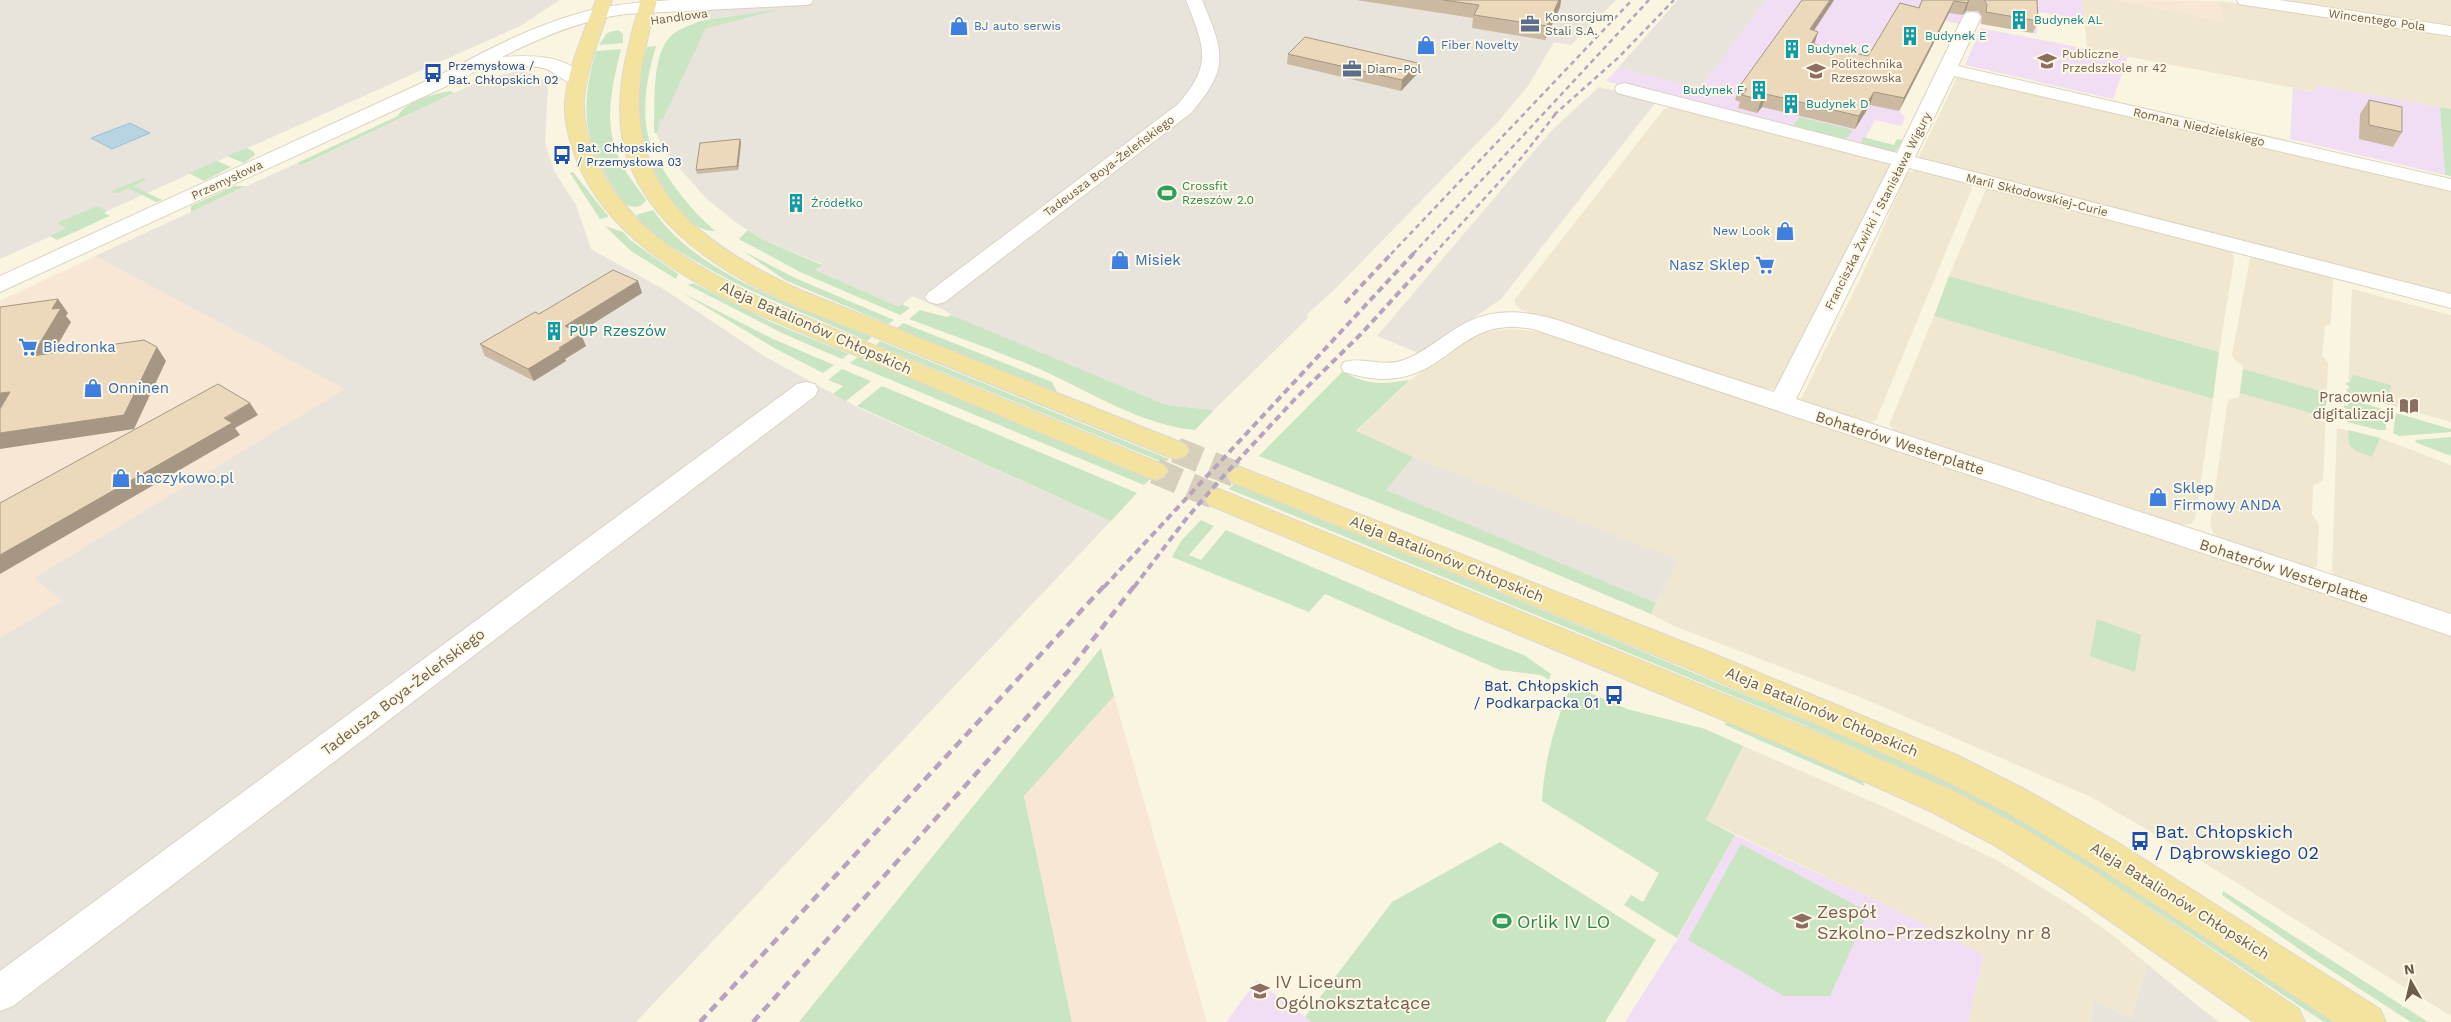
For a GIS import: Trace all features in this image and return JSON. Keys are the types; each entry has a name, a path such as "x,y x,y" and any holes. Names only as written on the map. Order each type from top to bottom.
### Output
{"main road":[{"name":"Aleja Batalionów Chłopskich","path":"647,10 631,78 628,113 630,134 638,161 655,193 691,235 727,262 806,301 1176,450"},
{"name":"Aleja Batalionów Chłopskich","path":"600,13 578,81 575,99 577,128 593,176 613,206 646,240 672,259 756,305 1155,471"},
{"name":"Aleja Batalionów Chłopskich","path":"2286,1022 2079,880 2006,835 1942,801 1230,487 1703,662 1947,766 2018,802 2105,853 2368,1022"}],"street":[{"name":"Handlowa","path":"600,13 804,0"},
{"name":"Tadeusza Boya-Żeleńskiego","path":"937,297 1184,109 1196,96 1209,75 1212,48 1194,0"},
{"name":"Wincentego Pola","path":"2244,0 2451,31"},
{"name":"Przemysłowa","path":"455,75 491,64 600,13"},
{"name":"Przemysłowa","path":"0,285 455,75 486,58 549,30 600,13"},
{"name":"Franciszka Żwirki i Stanisława Wigury","path":"1781,404 1904,161 1972,17"},
{"path":"491,64 540,61 553,63 566,69 578,81"},
{"name":"Romana Niedzielskiego","path":"1948,68 2451,185"},
{"name":"Marii Skłodowskiej-Curie","path":"1624,89 2451,301"},
{"name":"Bohaterów Westerplatte","path":"1353,368 1370,372 1405,370 1481,324 1496,320 1512,320 1547,326 2451,626"},
{"name":"Tadeusza Boya-Żeleńskiego","path":"0,993 806,390"}],"shaded area":[{"path":"0,0 560,0 520,26 0,259"},
{"path":"703,0 1616,0 1571,45 1554,42 1528,86 1497,123 1334,290 1307,314 1308,318 1214,410 1166,405 962,321 944,310 912,296 899,307 815,270 822,264 763,240 734,221 706,198 672,160 663,149 656,133 660,119 663,119 706,28"},
{"path":"1678,0 1766,0 1700,90 1618,68"},
{"name":"Politechnika Rzeszowska","path":"1766,0 2082,0 2085,19 2037,12 2037,34 1974,22 1972,26 1945,21 1899,111 1905,118 1901,126 1875,120 1861,146 1606,81 1618,68 1700,89"},
{"path":"2082,0 2118,0 2223,21 2219,1 2451,35 2451,109 2316,85 2316,92 2087,49"},
{"path":"2119,0 2219,1 2224,21 2123,2"},
{"path":"2287,0 2451,0 2451,25 2415,20"},
{"name":"Publiczne Przedszkole nr 42","path":"1981,28 2128,57 2113,99 1965,65"},
{"path":"520,71 533,74 548,84 545,143 554,171 576,205 591,249 665,290 764,356 861,409 1111,521 636,1022 0,1022 0,638 62,601 34,578 345,389 95,256 297,163 303,165 486,78"},
{"path":"1958,75 2451,189 2451,294 1918,159"},
{"path":"2316,85 2440,107 2445,175 2290,139 2293,88 2315,92"},
{"path":"1599,87 1656,102 1501,299 1421,354 1377,336 1553,129"},
{"path":"1675,106 1887,162 1891,165 1781,384 1775,389 1757,388 1523,311 1515,304 1515,299 1664,109"},
{"path":"1919,169 1969,183 1972,185 1971,191 1876,420 1867,423 1805,402 1801,399 1865,269 1907,173"},
{"path":"1986,189 1995,189 2232,251 2234,261 2219,352 1949,276"},
{"path":"95,256 346,389 34,578 63,601 0,638 0,301"},
{"path":"2254,256 2333,277 2331,324 2325,326 2322,355 2328,363 2323,481 2313,485 2312,514 2319,525 2317,566 2309,571 2219,538 2214,534 2210,524 2228,400 2239,397 2243,369 2242,365 2232,355 2250,258"},
{"path":"2352,289 2451,315 2451,422 2348,393"},
{"path":"1934,316 2213,399 2195,519 2191,524 2178,526 1903,436 1895,431 1889,425"},
{"path":"1512,329 1547,333 2451,634 2451,1016 2206,864 2091,797 1860,697 1674,626 1651,614 1678,560 1413,457 1356,432 1414,377 1474,337 1489,331"},
{"path":"2337,428 2380,438 2451,465 2451,618 2337,577 2332,571"},
{"path":"1413,457 1679,560 1656,603 1385,490"},
{"path":"1114,696 1207,1022 1072,1022 1024,796"},
{"path":"1743,746 1889,809 1997,860 2075,908 2110,933 2147,964 2132,1018 2094,1001 2091,1022 1968,1022 1984,955 1884,904 1706,820"},
{"name":"Zespół Szkolno-Przedszkolny nr 8","path":"1735,835 1884,904 1984,955 1968,1022 1625,1022 1675,943"},
{"path":"2147,964 2219,1022 2091,1022 2094,1001 2132,1018"},
{"name":"IV Liceum Ogólnokształcące","path":"1257,980 1284,1001 1312,1022 1226,1022"}],"green space":[{"path":"781,9 706,28 663,119 660,119 657,133 654,133 654,96 657,69 664,46 673,34 701,21"},
{"path":"618,30 623,34 623,43 599,45 607,33"},
{"path":"656,46 649,72 645,114 649,141 654,153 646,151 643,138 639,112 639,86 647,47"},
{"path":"621,49 612,90 611,131 622,164 646,200 642,205 636,207 624,203 601,166 593,148 586,113 590,74 596,51"},
{"path":"450,91 454,93 302,165 297,163 398,116 401,111 413,103 429,96"},
{"path":"2440,107 2451,109 2451,176 2445,175"},
{"path":"1800,117 1853,130 1845,140 1792,127"},
{"path":"1863,137 1894,145 1897,139 1904,140 1895,152 1861,144"},
{"path":"247,148 254,152 255,155 244,163 227,156"},
{"path":"217,161 231,167 204,181 189,173"},
{"path":"658,161 684,198 715,231 705,230 685,216 669,195 651,164"},
{"path":"573,172 608,217 600,219 570,173"},
{"path":"143,178 147,179 133,186 162,200 156,202 128,188 118,193 110,192"},
{"path":"234,186 246,186 191,212 191,206"},
{"path":"97,206 107,211 104,213 110,216 57,240 50,236 66,228 57,223"},
{"path":"653,210 672,233 696,253 723,271 783,301 872,337 867,341 775,302 708,269 659,238 636,215"},
{"path":"605,226 623,232 630,240 678,274 676,279 631,251"},
{"path":"748,230 763,240 822,265 815,270 899,307 902,304 910,308 900,315 802,273 739,239"},
{"path":"743,251 795,278 894,320 888,324 785,280"},
{"path":"1949,276 2219,352 2213,399 1934,316"},
{"path":"693,283 771,322 849,354 842,359 784,334 688,285"},
{"path":"681,292 773,339 834,365 823,373 776,349"},
{"path":"920,310 947,317 951,315 1166,405 1214,410 1195,430 1156,422 1118,407 1044,371 909,319"},
{"path":"903,323 1052,382 1057,392 897,328"},
{"path":"880,341 1169,459 1165,463 876,345"},
{"path":"858,357 1150,479 1144,485 850,363"},
{"path":"842,369 871,381 846,401 833,394 843,386 828,380"},
{"path":"2243,369 2327,393 2325,417 2240,393"},
{"path":"1343,371 1351,376 1375,383 1410,380 1356,431 1413,457 1386,490 1656,603 1651,614 1497,549 1259,456"},
{"path":"2353,375 2391,385 2389,405 2348,393 2346,389 2349,389 2349,386 2346,385 2346,382 2349,383"},
{"path":"882,386 1137,493 1111,521 857,406"},
{"path":"2345,398 2386,410 2386,430 2347,422 2347,409 2344,408 2344,405 2348,406 2348,402 2344,400"},
{"path":"2396,413 2451,429 2451,432 2399,436 2393,433"},
{"path":"2348,430 2380,438 2372,457 2356,451 2349,445"},
{"path":"2451,437 2451,456 2417,443 2415,440"},
{"path":"1234,484 1632,647 1923,770 2001,808 2063,843 2341,1022 2324,1022 2136,898 2043,841 1925,778 1799,723 1229,489"},
{"path":"1201,520 1214,526 1189,555 1201,560 1226,530 1459,630 1524,655 1551,674 1549,680 1541,675 1500,670 1325,594 1309,612 1172,557 1181,541"},
{"path":"2097,619 2141,635 2135,672 2090,656"},
{"path":"1101,648 1114,696 1024,796 1072,1022 799,1022"},
{"path":"1572,685 1627,709 1705,729 1743,746 1706,820 1735,835 1677,938 1624,905 1631,895 1643,902 1659,873 1542,801 1551,742 1560,713"},
{"path":"1726,722 1738,725 1860,778 1865,786 1725,725"},
{"name":"Orlik IV LO","path":"1500,842 1656,940 1605,1022 1312,1022 1305,1017 1392,902"},
{"path":"1741,844 1868,912 1830,996 1784,996 1688,940"},
{"path":"2223,891 2428,1022 2411,1022 2312,958 2222,895"}],"water":[{"path":"130,123 150,133 112,149 91,138"}],"building":[{"path":"1443,0 1559,0 1547,26 1474,15 1479,5"},
{"path":"1802,0 1830,0 1810,29 1818,32 1811,44 1868,56 1900,3 1919,8 1922,0 1969,0 1967,3 1954,1 1904,98 1874,92 1859,116 1766,94 1761,100 1742,95 1747,89 1739,87"},
{"path":"1984,0 2037,0 2038,21 1986,12 1987,4"},
{"path":"1305,37 1418,63 1402,80 1288,54"},
{"path":"2369,100 2402,107 2402,132 2369,125"},
{"path":"740,139 737,166 696,170 700,143"},
{"path":"613,270 638,281 565,326 581,334 528,369 480,344 535,312 539,314"},
{"path":"58,299 52,309 61,308 32,356 144,340 157,347 124,415 0,433 0,409 10,392 0,393 0,307"},
{"name":"haczykowo.pl","path":"218,384 250,403 224,418 232,423 0,555 0,503"}],"tunnel":[{"path":"1176,450 1240,476"},
{"path":"1155,471 1219,498"}],"railway":[{"path":"1391,254 1632,0"},
{"path":"1413,254 1649,0"},
{"path":"1556,113 1619,57 1674,0"},
{"path":"1434,254 1522,157 1556,113"},
{"path":"1345,303 1392,253"},
{"path":"1104,587 1414,253"},
{"path":"1134,587 1186,519 1218,482 1295,399 1361,334 1435,253"},
{"path":"700,1022 1105,585"},
{"path":"753,1022 1071,668 1135,585"}],"place":[{"name":"Budynek AL","path":"2019,20"},
{"name":"Konsorcjum Stali S.A.","path":"1530,24"},
{"name":"BJ auto serwis","path":"959,26"},
{"name":"Budynek E","path":"1910,36"},
{"name":"Fiber Novelty","path":"1426,45"},
{"name":"Budynek C","path":"1792,49"},
{"name":"Publiczne Przedszkole nr 42","path":"2047,61"},
{"name":"Diam-Pol","path":"1352,69"},
{"name":"Politechnika Rzeszowska","path":"1816,71"},
{"name":"Przemysłowa / Bat. Chłopskich 02","path":"433,73"},
{"name":"Budynek F","path":"1759,90"},
{"name":"Budynek D","path":"1791,104"},
{"name":"Bat. Chłopskich / Przemysłowa 03","path":"562,155"},
{"name":"Crossfit Rzeszów 2.0","path":"1167,193"},
{"name":"Źródełko","path":"796,203"},
{"name":"New Look","path":"1785,231"},
{"name":"Misiek","path":"1120,260"},
{"name":"Nasz Sklep","path":"1765,265"},
{"name":"PUP Rzeszów","path":"554,331"},
{"name":"Biedronka","path":"28,347"},
{"name":"Onninen","path":"93,388"},
{"name":"Pracownia digitalizacji","path":"2409,406"},
{"name":"haczykowo.pl","path":"121,478"},
{"name":"Sklep Firmowy ANDA","path":"2158,497"},
{"name":"Bat. Chłopskich / Podkarpacka 01","path":"1614,695"},
{"name":"Bat. Chłopskich / Dąbrowskiego 02","path":"2140,841"},
{"name":"Orlik IV LO","path":"1502,921"},
{"name":"Zespół Szkolno-Przedszkolny nr 8","path":"1802,921"},
{"name":"IV Liceum Ogólnokształcące","path":"1260,991"}]}
